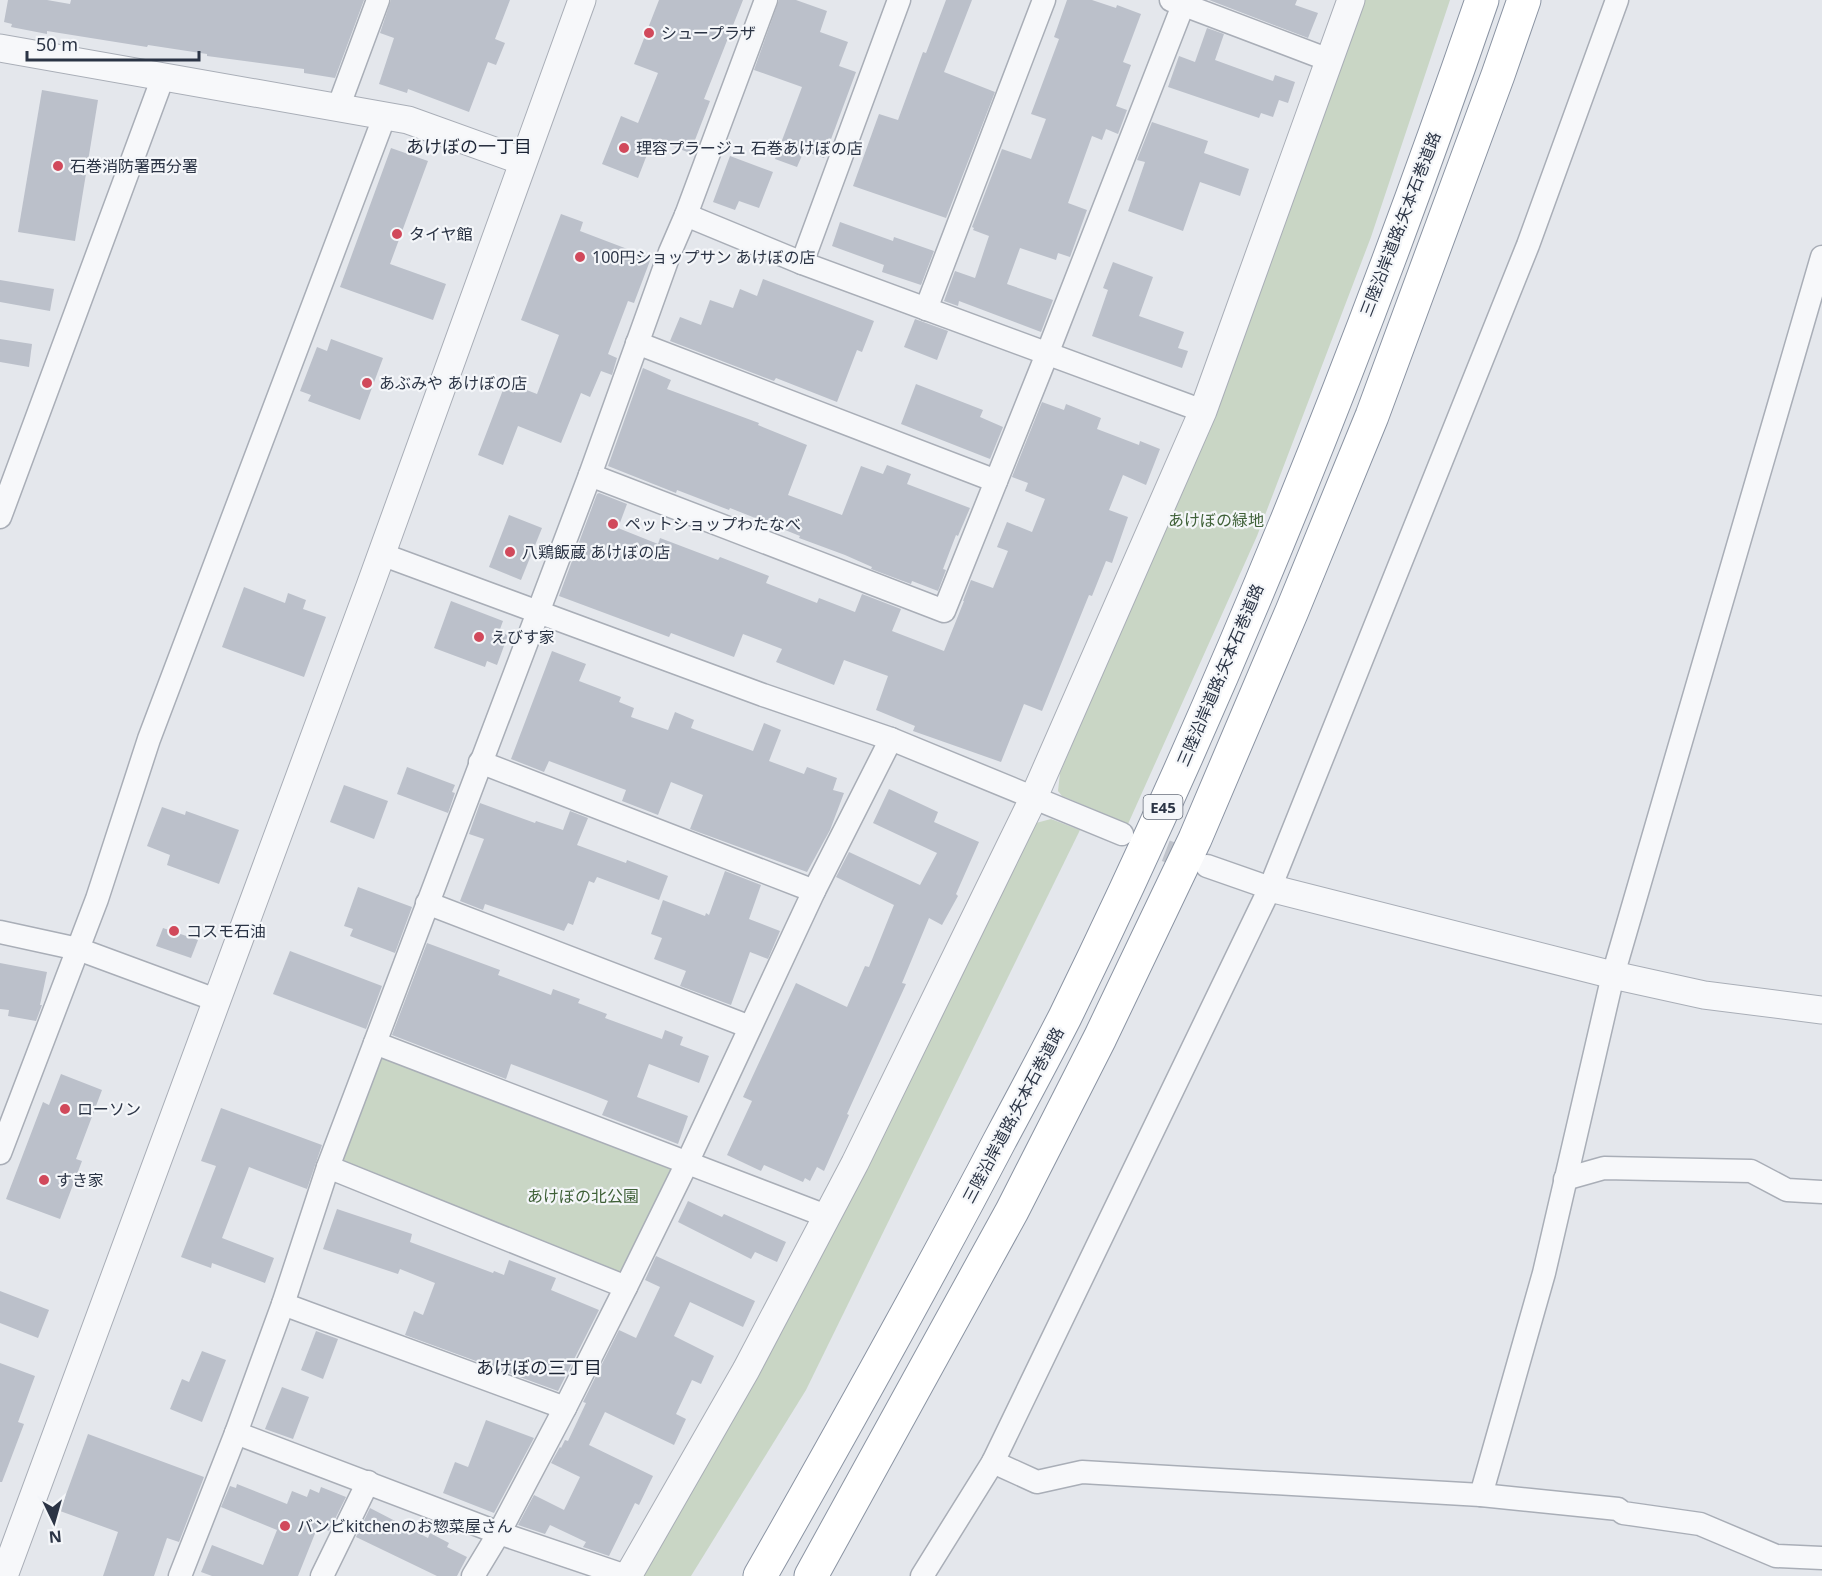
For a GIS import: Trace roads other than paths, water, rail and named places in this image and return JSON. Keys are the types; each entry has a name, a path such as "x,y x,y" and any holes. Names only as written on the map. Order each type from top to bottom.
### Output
{"highway":[{"name":"三陸沿岸道路;矢本石巻道路","path":"760,1576 880,1363 978,1182 1063,1020 1153,832 1255,596 1333,402 1408,206 1482,0"},
{"name":"E45","path":"811,1576 1017,1201 1100,1038 1195,839 1372,416 1524,0"}],"street":[{"path":"338,108 378,0"},
{"path":"4,1576 381,554 582,0"},
{"path":"180,1576 283,1304 328,1167 590,475 670,252 766,0"},
{"path":"802,263 899,0"},
{"path":"926,309 1044,0"},
{"path":"236,1433 499,1533 627,1576 746,1370 855,1162 1034,799 1203,411 1351,0"},
{"path":"922,1576 993,1462 1270,888 1524,256 1617,0"},
{"path":"590,475 944,611 1047,354 1180,2 1329,60"},
{"path":"0,48 408,120 522,162"},
{"path":"0,516 163,77"},
{"path":"0,1153 97,899 149,739 385,115"},
{"path":"686,215 802,263 1203,411"},
{"path":"1481,1495 1544,1273 1613,975 1822,257"},
{"path":"637,343 996,481"},
{"path":"381,554 764,695 891,739 1122,834"},
{"path":"473,1576 499,1533 566,1408 687,1163 814,891 891,739"},
{"path":"480,762 814,891"},
{"path":"1207,866 1270,888 1613,975 1704,995 1822,1010"},
{"path":"427,903 750,1028"},
{"path":"0,932 78,949 216,1000"},
{"path":"375,1043 826,1216"},
{"path":"328,1167 626,1287"},
{"path":"1565,1179 1604,1168 1751,1171 1787,1190 1822,1192"},
{"path":"283,1304 566,1408"},
{"path":"993,1462 1037,1482 1082,1472 1481,1495 1618,1509 1623,1513 1700,1524 1776,1556 1822,1558"},
{"path":"322,1576 368,1482"}],"tunnel":[{"path":"1135,839 1200,864"}],"place":[{"name":"シュープラザ","path":"649,33"},
{"name":"理容プラージュ 石巻あけぼの店","path":"624,148"},
{"name":"石巻消防署西分署","path":"58,166"},
{"name":"タイヤ館","path":"397,234"},
{"name":"100円ショップサン あけぼの店","path":"580,257"},
{"name":"あぶみや あけぼの店","path":"367,383"},
{"name":"ペットショップわたなべ","path":"613,524"},
{"name":"八鶏飯蔵 あけぼの店","path":"510,552"},
{"name":"えびす家","path":"479,637"},
{"name":"コスモ石油","path":"174,931"},
{"name":"ローソン","path":"65,1109"},
{"name":"すき家","path":"44,1180"},
{"name":"バンビkitchenのお惣菜屋さん","path":"285,1526"}],"district":[{"name":"あけぼの一丁目","path":"469,146"},
{"name":"あけぼの三丁目","path":"539,1367"}],"park label":[{"name":"あけぼの緑地","path":"1216,520"},
{"name":"あけぼの北公園","path":"583,1196"}]}
